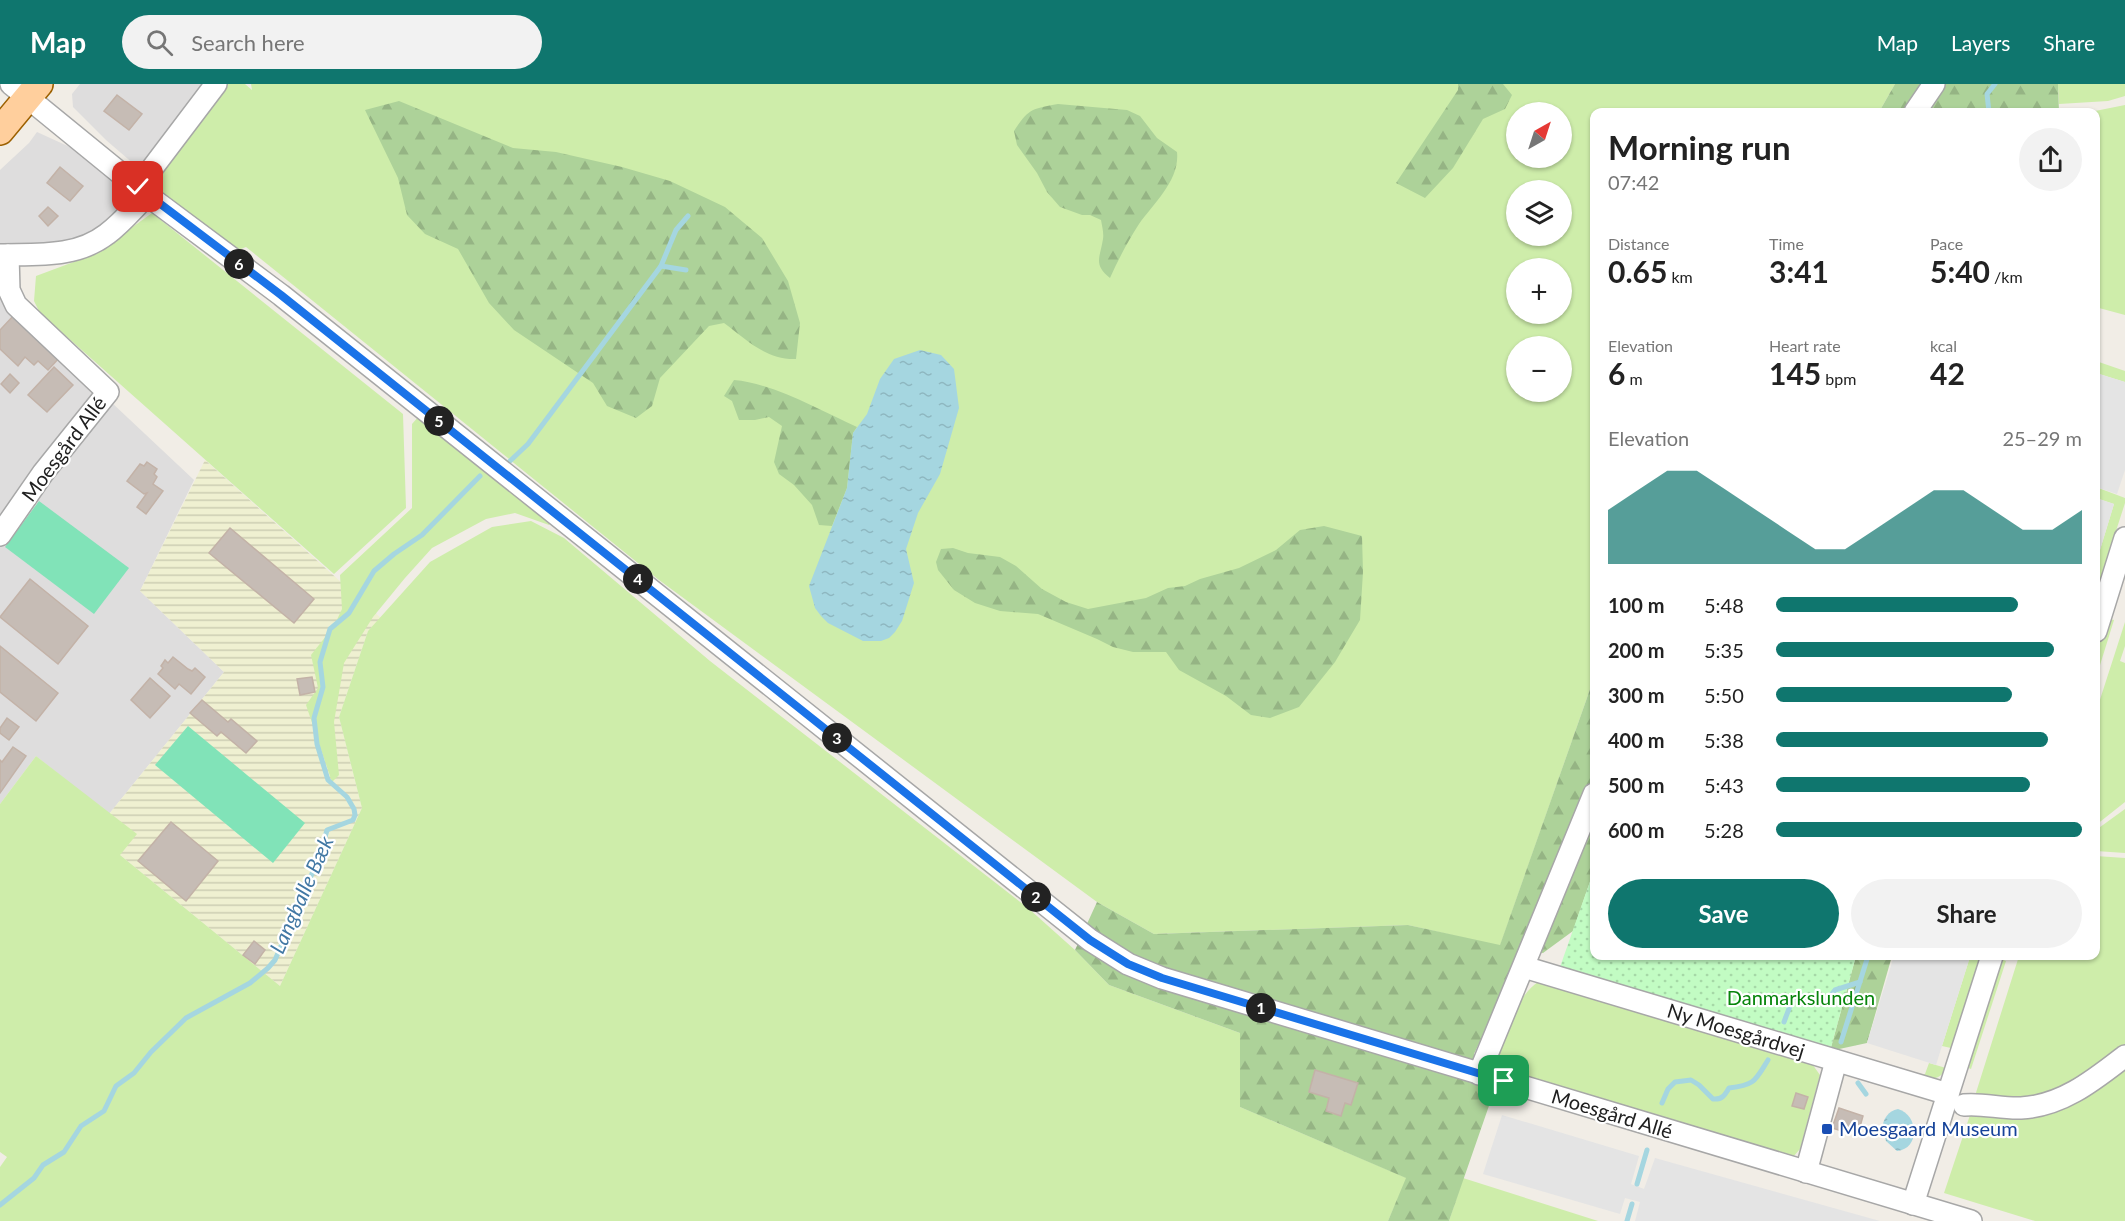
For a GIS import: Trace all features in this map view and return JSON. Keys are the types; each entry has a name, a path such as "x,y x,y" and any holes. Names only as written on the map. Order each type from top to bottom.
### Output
{"main road":[{"path":"0,131 26,89"}],"street":[{"name":"Moesgård Allé","path":"0,535 44,472 108,392 16,305 9,290 4,255 63,254 89,245 108,234 142,191 216,84"},
{"path":"1918,108 1934,84"},
{"name":"Moesgård Allé","path":"26,89 142,191 281,295 1090,940 1128,964 1162,978 1971,1221"},
{"path":"2100,618 2125,538"},
{"path":"1479,1074 1590,804"},
{"path":"1913,1204 1956,1100 1991,960"},
{"name":"Ny Moesgårdvej","path":"1524,967 1836,1061 1956,1100 2021,1108 2055,1101 2082,1088 2125,1056"},
{"path":"1806,1172 1836,1061"}],"shaded area":[{"path":"80,84 207,84 144,163 135,165 73,107 72,94"},
{"path":"37,132 72,148 102,167 122,186 126,197 123,206 103,228 66,248 1,249 0,280 0,170 29,143"},
{"path":"0,291 12,309 194,480 140,591 224,672 109,814 36,756 0,804"},
{"path":"2100,374 2125,382 2125,470 2117,494 2100,488"},
{"path":"2100,499 2114,504 2100,550"},
{"path":"1893,960 1969,960 1936,1065 1867,1043"},
{"path":"1502,1115 1639,1156 1631,1184 1644,1189 1655,1158 1880,1221 1635,1221 1640,1202 1625,1198 1620,1214 1483,1174"}],"green space":[{"path":"223,84 245,84 252,90 251,84 1895,84 1881,108 1590,108 1590,689 1500,946 1408,925 1154,934 1097,902 659,580 246,247 233,252 153,184"},
{"path":"1458,84 1503,84 1512,95 1508,102 1506,102 1505,109 1483,119 1453,168 1425,198 1396,183 1458,90"},
{"path":"1895,84 2058,84 2059,108 1881,108"},
{"path":"2058,84 2125,84 2125,96 2108,101 2059,104"},
{"path":"399,101 513,148 556,152 622,167 670,181 725,207 762,238 788,281 800,323 796,359 766,353 724,323 709,326 660,378 652,406 636,418 607,406 593,383 514,330 489,303 458,249 425,234 407,215 398,178 365,110"},
{"path":"1058,104 1127,110 1140,116 1157,138 1177,152 1177,162 1170,182 1135,230 1110,278 1101,269 1099,260 1103,237 1101,220 1060,207 1047,192 1017,145 1014,131 1028,114 1037,109"},
{"path":"2125,105 2125,315 2100,308 2100,110"},
{"path":"152,213 403,414 406,508 334,574 40,313 34,301 36,276 95,254"},
{"path":"2100,362 2125,371 2125,382 2100,374"},
{"path":"734,380 765,386 781,392 857,427 853,433 847,488 832,526 819,525 812,505 794,485 779,474 774,462 782,426 769,417 739,420 732,401 724,396"},
{"path":"419,416 552,521 549,525 515,513 486,519 432,548 405,578 373,617 344,663 334,722 339,775 332,782 306,705 318,688 311,655 334,626 342,609 340,575 412,508 412,424"},
{"path":"205,460 381,618 368,631 339,717 362,808 280,986 120,855 109,814 224,672 140,591"},
{"path":"2100,489 2125,498 2125,503 2100,581 2100,550 2114,504 2100,499"},
{"path":"39,501 129,568 94,614 5,547"},
{"path":"531,521 564,538 710,661 1028,908 1075,950 1109,985 1240,1033 1240,1107 1407,1178 1388,1221 0,1221 0,1167 7,1157 0,1152 0,804 36,756 137,834 120,855 280,986 362,808 339,717 368,631 430,562 492,527"},
{"path":"1324,526 1362,536 1363,572 1360,620 1335,662 1299,707 1270,718 1251,715 1226,696 1179,670 1166,652 1133,652 1113,647 1038,614 1000,611 975,603 954,590 938,570 936,562 941,549 953,548 968,553 1000,557 1016,566 1042,589 1066,602 1088,609 1146,598 1168,588 1185,586 1200,579 1239,568 1276,550 1300,530"},
{"path":"2110,619 2114,620 2100,665 2100,637"},
{"path":"2125,622 2125,646 2120,661 2125,663 2125,802 2100,822 2100,700"},
{"path":"1590,689 1590,882 1573,931 1543,953 1523,950 1474,1054 1491,1100 1449,1221 1388,1221 1406,1178 1240,1107 1240,1033 1109,985 1075,950 1097,902 1154,934 1408,925 1500,945"},
{"path":"188,726 305,823 273,863 155,765"},
{"path":"2125,809 2125,853 2100,851 2100,827"},
{"path":"2100,856 2125,858 2125,1050 2046,1097 1974,1099 2018,960 2100,960"},
{"name":"Danmarkslunden","path":"1590,881 1590,960 1855,960 1830,1051 1560,967"},
{"path":"1855,960 1891,960 1867,1043 1830,1051"},
{"path":"1969,960 1981,960 1951,1048 1942,1046"},
{"path":"2001,960 2004,960 2006,961 1971,1069 1966,1067"},
{"path":"1538,982 1810,1061 1820,1075 1800,1149 1793,1157 1512,1074 1504,1069 1499,1060 1507,1028 1517,1006"},
{"path":"2125,1062 2125,1221 2035,1221 1944,1193 1971,1112 2028,1112"},
{"path":"1929,1063 1946,1068 1936,1078 1921,1076 1925,1074"},
{"path":"1463,1178 1598,1221 1449,1221"}],"water":[{"path":"920,350 941,355 954,369 959,408 940,474 918,513 906,549 914,583 902,621 889,638 881,641 863,641 828,623 821,616 815,608 809,586 847,488 853,433 867,414 880,379 894,359"},
{"path":"1898,1109 1910,1118 1914,1132 1910,1144 1905,1149 1897,1151 1886,1141 1882,1129 1887,1116"}],"building":[{"path":"117,95 142,114 129,130 104,111"},
{"path":"60,167 83,186 70,201 47,183"},
{"path":"48,207 58,216 48,226 39,216"},
{"path":"14,315 60,357 48,370 38,361 34,365 25,357 18,366 0,349 0,330"},
{"path":"54,367 73,385 47,412 28,395"},
{"path":"10,374 19,383 10,393 1,384"},
{"path":"147,462 157,469 154,474 157,477 153,484 163,491 146,514 137,507 147,493 144,494 127,481 140,464 144,466"},
{"path":"230,528 314,599 294,623 209,553"},
{"path":"30,579 88,626 58,664 0,617"},
{"path":"0,646 58,693 36,721 0,692"},
{"path":"173,657 192,671 195,668 205,677 191,694 179,684 175,689 158,674 165,660 168,663"},
{"path":"312,677 315,692 300,695 297,679"},
{"path":"150,678 170,696 150,718 131,700"},
{"path":"202,700 228,722 231,719 257,741 246,753 221,732 217,736 190,713"},
{"path":"7,718 19,727 9,740 0,733 0,728"},
{"path":"13,747 26,756 0,793 0,760 2,762"},
{"path":"171,822 218,861 186,901 138,861"},
{"path":"254,941 265,950 255,964 243,955"},
{"path":"1315,1070 1358,1083 1351,1105 1345,1103 1341,1116 1326,1111 1329,1098 1309,1092"},
{"path":"1796,1093 1808,1097 1804,1109 1792,1106"},
{"path":"1839,1108 1863,1116 1859,1130 1850,1128 1849,1133 1832,1128"}],"waterway":[{"path":"1989,108 1987,94 1995,84"},
{"path":"510,461 528,444 661,266 676,230 688,216"},
{"path":"661,266 686,270"},
{"name":"Langballe Bæk","path":"0,1205 34,1178 43,1165 64,1152 81,1126 104,1111 116,1086 134,1073 151,1052 186,1018 250,983 275,960 320,855 327,830 353,820 355,815 347,797 328,780 317,744 314,718 323,687 320,662 330,629 349,613 374,571 422,535 480,476"},
{"path":"1841,1042 1867,960"},
{"path":"1784,1022 1793,998 1800,995 1820,1002 1826,1001 1835,990 1860,982"},
{"path":"1662,1103 1668,1089 1675,1082 1691,1080 1713,1099 1721,1098 1729,1088 1753,1081 1768,1060"},
{"path":"1858,1083 1866,1094"},
{"path":"1637,1184 1647,1150"},
{"path":"1627,1221 1632,1204"}],"place":[{"name":"Moesgaard Museum","path":"1827,1129"}],"route":[{"path":"138,187 281,295 1090,940 1128,964 1162,978 1504,1081"}]}
